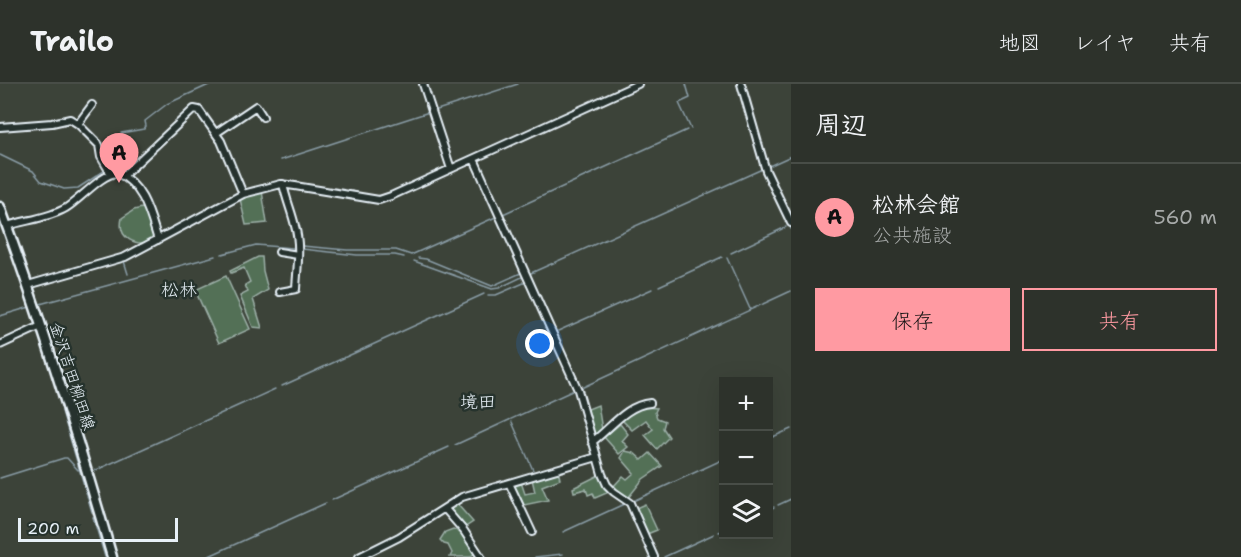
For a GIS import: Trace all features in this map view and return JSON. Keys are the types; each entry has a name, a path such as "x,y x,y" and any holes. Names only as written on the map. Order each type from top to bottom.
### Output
{"main road":[{"name":"金沢吉田柳田線","path":"0,207 68,405 112,557"}],"street":[{"path":"423,84 451,169"},
{"path":"28,285 125,257 243,194 283,184 379,200 638,84"},
{"path":"741,84 766,171 791,223"},
{"path":"78,124 92,105"},
{"path":"216,133 256,106 263,117"},
{"path":"123,176 194,109 199,110 226,150 243,194"},
{"path":"0,128 70,119 99,145 101,157 111,174"},
{"path":"474,159 578,390 607,485 630,503 654,557"},
{"path":"7,226 62,210 111,174 117,173 123,176 143,197 158,240"},
{"path":"280,292 296,289 298,255 296,227 283,184"},
{"path":"279,252 298,255"},
{"path":"0,345 42,326"},
{"path":"592,442 627,412 650,403"},
{"path":"359,557 399,537 462,497 597,457"},
{"path":"509,483 532,532"},
{"path":"445,509 464,531 481,557"}],"green space":[{"path":"262,191 267,223 246,225 240,199"},
{"path":"142,208 152,211 159,231 154,241 147,243 129,240 122,231 121,225 122,218"},
{"path":"262,257 268,290 253,299 262,328 253,327 240,296 248,292 245,285 250,282 244,268 231,273 230,271"},
{"path":"226,276 250,329 219,343 195,290"},
{"path":"598,405 602,430 593,437 588,409"},
{"path":"645,407 657,408 655,412 657,418 665,421 663,428 669,437 657,449 645,435 653,429 646,420 632,430 622,420 635,410"},
{"path":"620,424 628,434 622,441 628,447 619,454 604,437"},
{"path":"625,451 634,453 642,460 650,453 662,466 643,479 628,498 613,487 623,476 627,479 634,473 621,458"},
{"path":"558,470 560,479 542,486 548,500 524,505 514,485 521,482 525,494 535,492 532,479"},
{"path":"599,475 609,492 595,498 593,493 588,495 586,489 574,492 573,488"},
{"path":"457,504 473,522 464,528 448,510"},
{"path":"645,504 657,530 647,534 636,508"},
{"path":"453,529 462,533 475,553 470,557 450,557 452,553 448,545 440,540 445,532"}],"waterway":[{"path":"110,166 121,133 144,129 145,121 167,104 211,84"},
{"path":"437,110 518,84"},
{"path":"686,84 690,98 679,103 691,129"},
{"path":"737,84 743,103"},
{"path":"745,108 759,157"},
{"path":"281,160 429,112"},
{"path":"503,214 687,130"},
{"path":"0,155 33,171 41,181 64,189 78,188 104,171"},
{"path":"769,166 791,156"},
{"path":"531,273 760,170"},
{"path":"302,246 347,250 396,250 411,255 498,216"},
{"path":"731,253 786,227"},
{"path":"222,254 256,245 293,248"},
{"path":"302,249 404,257"},
{"path":"40,304 215,256"},
{"path":"659,286 722,257"},
{"path":"418,258 426,259 492,286 523,272"},
{"path":"727,258 750,309"},
{"path":"94,269 124,261 128,274"},
{"path":"414,261 492,289 522,277"},
{"path":"488,295 496,295 526,282"},
{"path":"558,331 652,289"},
{"path":"581,388 791,291"},
{"path":"282,386 484,294"},
{"path":"0,316 30,307"},
{"path":"92,472 275,389"},
{"path":"455,445 572,391"},
{"path":"62,411 92,512"},
{"path":"75,416 110,531"},
{"path":"512,422 533,470"},
{"path":"773,437 791,429"},
{"path":"332,500 449,447"},
{"path":"0,478 64,458 67,458 78,470"},
{"path":"633,501 719,461"},
{"path":"530,474 551,467"},
{"path":"778,505 791,499"},
{"path":"207,557 326,503"},
{"path":"563,532 624,504"},
{"path":"93,517 105,557"},
{"path":"664,557 714,534"},
{"path":"112,540 117,557"},
{"path":"359,553 369,549"},
{"path":"535,557 563,554"}],"place":[{"name":"松林会館","path":"119,183"}],"district":[{"name":"松林","path":"179,290"},
{"name":"境田","path":"478,402"}]}
